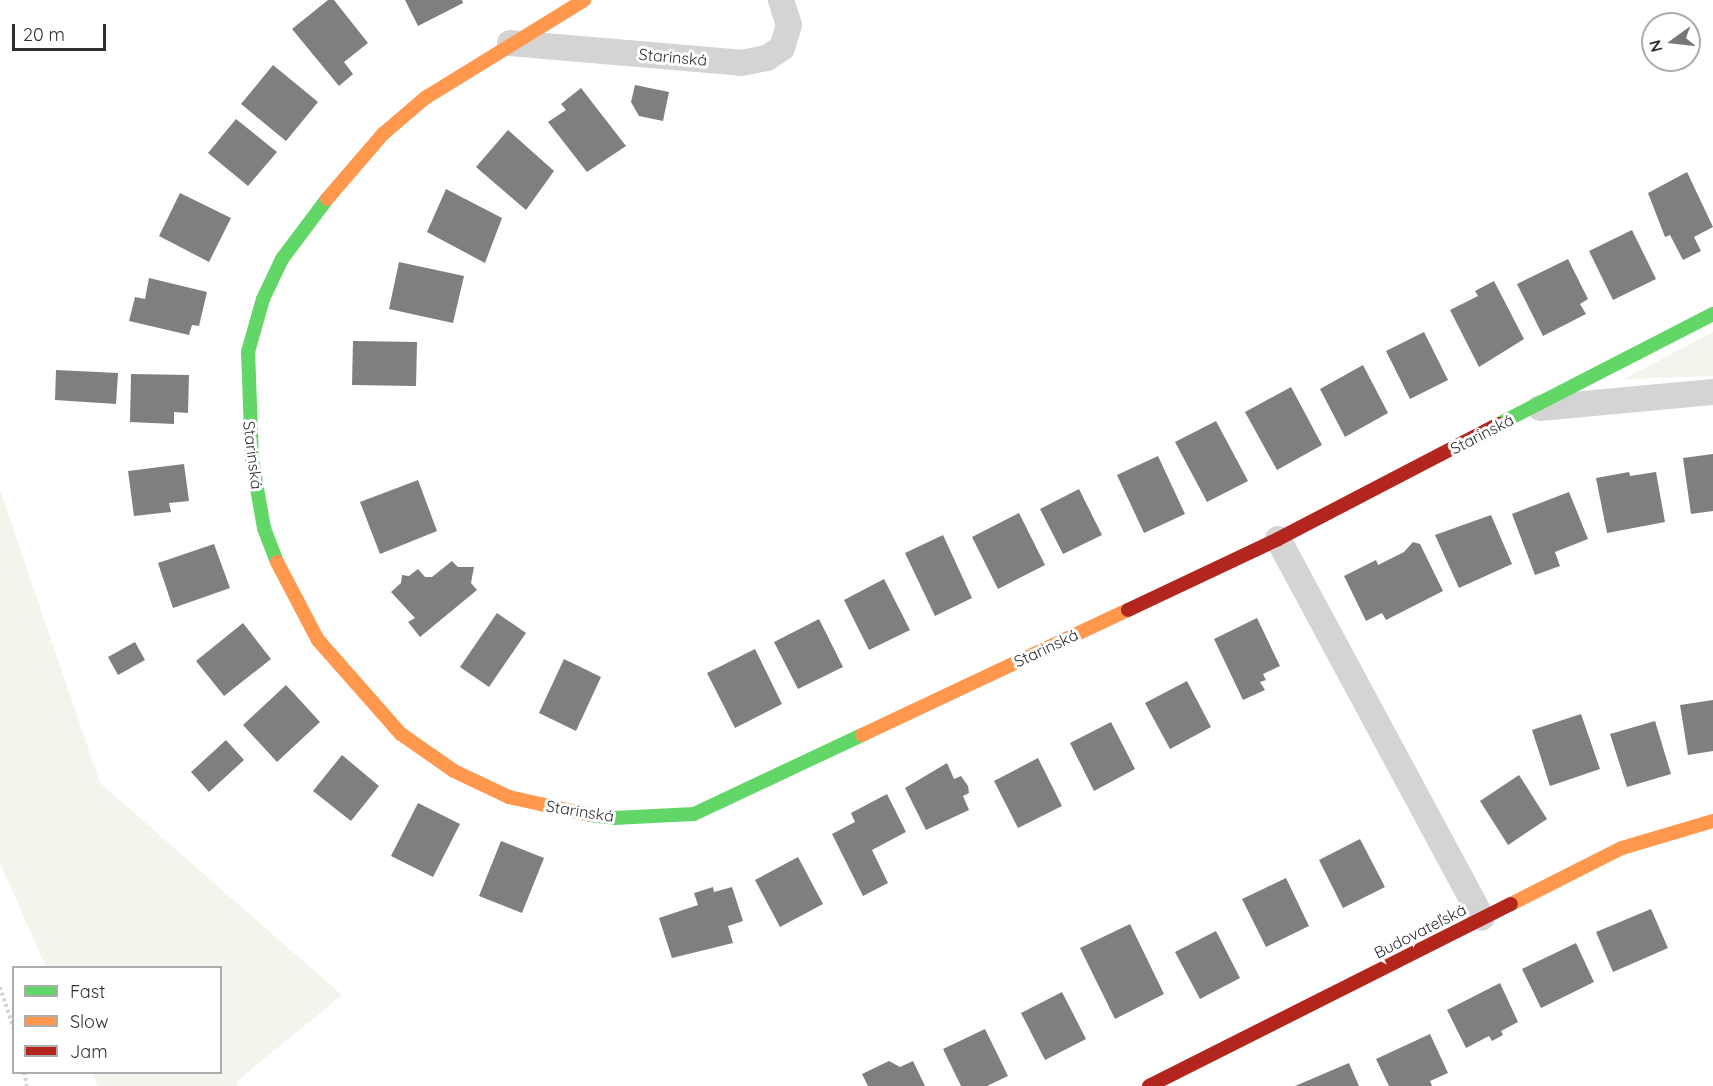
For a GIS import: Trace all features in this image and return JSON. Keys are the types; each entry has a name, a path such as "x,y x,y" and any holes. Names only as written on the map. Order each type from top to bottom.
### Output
{"street":[{"name":"Starinská","path":"584,0 510,43 425,98 383,134 338,184 282,259 263,299 248,352 252,460 264,528 285,582 318,640 401,734 454,771 509,797 567,812 614,818 694,814 1278,539 1713,314"},
{"name":"Starinská","path":"510,43 741,63 767,58 782,48 789,25 781,0"},
{"name":"Starinská","path":"1529,410 1713,392"},
{"path":"1278,539 1482,918"},
{"name":"Budovateľská","path":"1149,1086 1622,848 1713,821"}],"path":[{"path":"0,987 12,1024"}],"shaded area":[{"path":"1713,332 1713,376 1624,379"},
{"path":"0,490 100,783 342,995 237,1081 238,1086 98,1086 92,1074 222,1074 222,966 46,966 0,863"}],"building":[{"path":"328,0 334,0 368,43 344,62 353,74 339,86 292,29"},
{"path":"405,0 462,0 463,3 418,26"},
{"path":"273,65 318,102 286,141 241,104"},
{"path":"635,85 669,92 663,121 639,116 631,102"},
{"path":"581,88 626,146 587,172 548,122 566,110 561,104"},
{"path":"236,119 277,152 248,186 208,153"},
{"path":"508,130 554,171 526,210 476,167"},
{"path":"1687,172 1713,227 1694,237 1701,251 1683,260 1670,235 1665,237 1648,193"},
{"path":"446,189 502,218 485,263 427,232"},
{"path":"180,193 231,218 209,262 159,236"},
{"path":"1632,230 1656,279 1613,300 1589,251"},
{"path":"1568,259 1588,299 1580,304 1586,314 1543,336 1517,284"},
{"path":"399,262 464,276 453,323 389,309"},
{"path":"149,278 207,292 199,326 192,325 189,335 129,321 135,297 145,299"},
{"path":"1494,281 1524,339 1479,367 1450,310 1478,296 1475,291"},
{"path":"1424,332 1448,380 1410,399 1386,351"},
{"path":"353,341 417,342 416,386 352,385"},
{"path":"1363,365 1388,413 1345,437 1320,389"},
{"path":"56,370 118,373 116,404 55,400"},
{"path":"131,374 189,375 188,413 174,412 174,424 130,422"},
{"path":"1291,387 1322,445 1277,470 1245,412"},
{"path":"1216,421 1248,481 1207,502 1175,442"},
{"path":"1713,454 1713,511 1691,514 1683,458"},
{"path":"1158,456 1185,514 1144,533 1117,475"},
{"path":"184,464 189,501 169,503 171,512 134,516 128,471"},
{"path":"1629,472 1630,476 1656,472 1665,522 1607,533 1596,478"},
{"path":"418,480 437,531 380,554 360,502"},
{"path":"1079,489 1102,535 1063,554 1040,509"},
{"path":"1569,492 1588,539 1555,552 1560,566 1535,575 1512,514"},
{"path":"1019,513 1045,565 998,589 972,537"},
{"path":"1491,515 1512,564 1459,588 1435,535"},
{"path":"943,535 972,598 935,616 905,553"},
{"path":"1413,542 1420,544 1443,591 1386,620 1382,613 1366,621 1344,576 1376,560 1378,565 1404,552"},
{"path":"214,544 230,588 173,608 158,563"},
{"path":"452,561 458,567 474,567 471,583 477,590 420,637 408,622 415,618 391,592 401,583 402,575 409,576 418,569 425,577 432,577"},
{"path":"884,579 910,630 869,650 844,600"},
{"path":"497,613 526,633 489,687 460,667"},
{"path":"1257,618 1280,666 1263,674 1266,680 1260,682 1265,690 1243,700 1214,639"},
{"path":"819,619 843,667 798,689 774,642"},
{"path":"243,623 271,659 224,696 196,661"},
{"path":"135,642 145,660 118,675 108,657"},
{"path":"755,649 782,704 735,728 707,673"},
{"path":"564,659 601,677 576,731 539,713"},
{"path":"1187,681 1211,727 1170,749 1145,703"},
{"path":"286,685 320,722 277,762 243,725"},
{"path":"1713,700 1713,751 1688,755 1680,705"},
{"path":"1581,714 1600,769 1550,786 1532,730"},
{"path":"1655,721 1671,774 1627,787 1610,734"},
{"path":"1111,722 1135,769 1094,791 1070,743"},
{"path":"226,740 244,760 209,792 191,772"},
{"path":"342,755 379,786 351,821 313,791"},
{"path":"1038,758 1062,806 1018,828 994,781"},
{"path":"947,763 954,779 961,776 968,786 969,793 963,796 969,810 926,830 905,788"},
{"path":"1519,775 1547,819 1508,845 1480,801"},
{"path":"887,794 906,832 872,850 888,883 863,896 832,834 855,822 851,813"},
{"path":"418,803 460,824 433,877 391,856"},
{"path":"1360,839 1385,887 1343,908 1319,860"},
{"path":"501,841 544,858 522,913 479,896"},
{"path":"798,857 823,904 780,927 755,880"},
{"path":"1286,878 1309,926 1266,947 1242,899"},
{"path":"713,887 714,892 732,887 743,921 728,926 733,943 672,958 659,918 698,905 694,893"},
{"path":"1651,909 1668,948 1613,972 1596,932"},
{"path":"1130,924 1164,994 1115,1019 1080,948"},
{"path":"1216,931 1240,978 1200,999 1175,952"},
{"path":"1576,943 1594,982 1541,1008 1522,969"},
{"path":"1500,983 1518,1022 1501,1031 1503,1035 1492,1041 1489,1036 1466,1048 1447,1010"},
{"path":"1062,992 1086,1039 1045,1060 1021,1013"},
{"path":"985,1029 1008,1076 987,1086 961,1086 943,1049"},
{"path":"1430,1034 1448,1073 1430,1081 1432,1086 1389,1086 1376,1059"},
{"path":"889,1061 900,1067 913,1061 925,1086 868,1086 862,1074"},
{"path":"1349,1063 1359,1086 1295,1086"}],"traffic: fast":[{"path":"277,562 264,528 252,460 248,352 263,299 282,259 327,199"},
{"path":"1499,424 1713,314"},
{"path":"590,815 614,818 694,814 862,735"}],"traffic: slow":[{"path":"327,199 383,134 425,98 584,0"},
{"path":"277,562 318,640 401,734 454,771 509,797 590,815"},
{"path":"862,735 1128,610"},
{"path":"1511,904 1622,848 1713,821"}],"traffic: jam":[{"path":"1128,610 1278,539 1499,424"},
{"path":"1149,1086 1511,904"}]}
